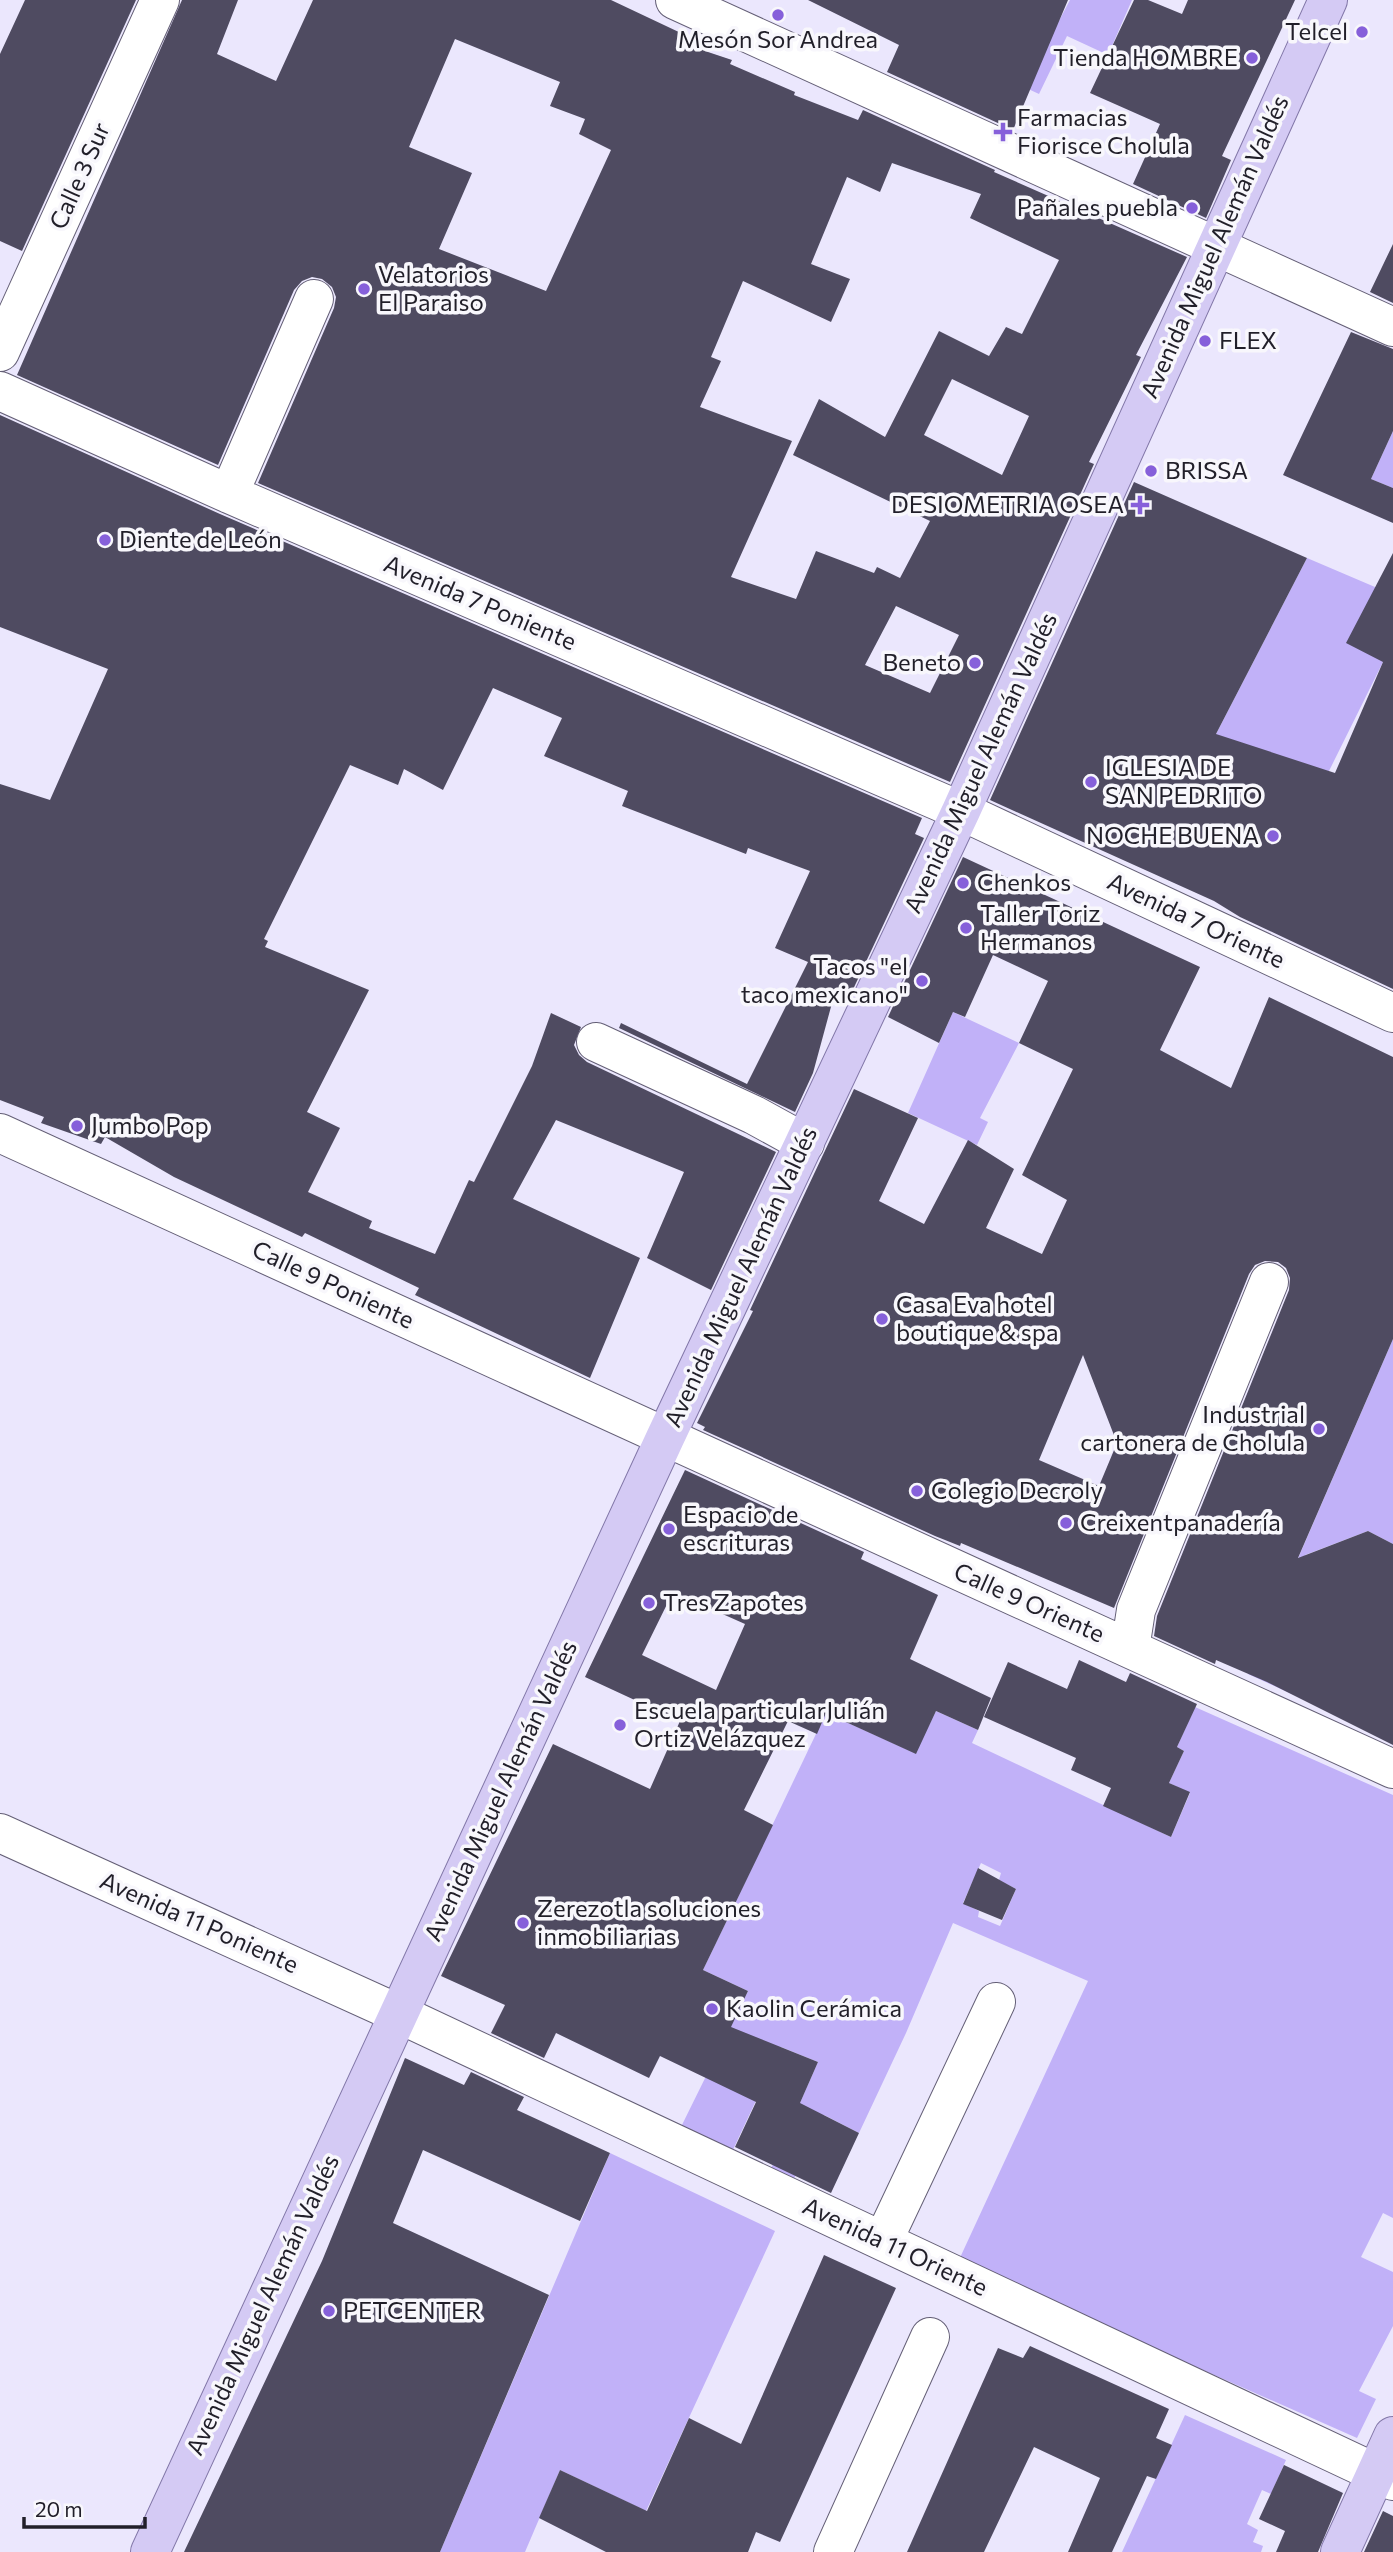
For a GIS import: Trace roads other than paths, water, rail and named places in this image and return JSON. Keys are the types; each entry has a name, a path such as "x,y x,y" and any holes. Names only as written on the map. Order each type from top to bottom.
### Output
{"main road":[{"name":"Avenida Miguel Alemán Valdés","path":"150,2552 397,2013 961,811 1328,0"},
{"path":"1340,2552 1384,2477 1393,2436"}],"street":[{"name":"Calle 3 Sur","path":"0,352 160,0"},
{"path":"675,0 1393,327"},
{"path":"229,494 314,299"},
{"name":"Avenida 7 Poniente","path":"0,391 229,494 961,811"},
{"name":"Avenida 7 Oriente","path":"961,811 1393,1013"},
{"path":"596,1042 754,1115 805,1143"},
{"name":"Calle 9 Poniente","path":"0,1133 665,1438"},
{"path":"1130,1649 1136,1610 1269,1282"},
{"name":"Calle 9 Oriente","path":"665,1438 1393,1769"},
{"name":"Avenida 11 Poniente","path":"0,1833 397,2013"},
{"path":"883,2241 996,2002"},
{"name":"Avenida 11 Oriente","path":"397,2013 1384,2477"},
{"path":"833,2552 930,2337"}],"place":[{"name":"Mesón Sor Andrea","path":"778,15"},
{"name":"Telcel","path":"1362,32"},
{"name":"Tienda HOMBRE","path":"1252,58"},
{"name":"Farmacias Fiorisce Cholula","path":"1003,132"},
{"name":"Pañales puebla","path":"1192,208"},
{"name":"Velatorios El Paraiso","path":"364,289"},
{"name":"FLEX","path":"1205,341"},
{"name":"BRISSA","path":"1151,471"},
{"name":"DESIOMETRIA OSEA","path":"1140,505"},
{"name":"Diente de León","path":"105,540"},
{"name":"Beneto","path":"975,663"},
{"name":"IGLESIA DE SAN PEDRITO","path":"1091,782"},
{"name":"NOCHE BUENA","path":"1273,836"},
{"name":"Chenkos","path":"963,883"},
{"name":"Taller Toriz Hermanos","path":"966,928"},
{"name":"Tacos \"el taco mexicano\"","path":"922,981"},
{"name":"Jumbo Pop","path":"77,1126"},
{"name":"Casa Eva hotel boutique & spa","path":"882,1319"},
{"name":"Industrial cartonera de Cholula","path":"1319,1429"},
{"name":"Colegio Decroly","path":"917,1491"},
{"name":"Creixentpanadería","path":"1066,1523"},
{"name":"Espacio de escrituras","path":"669,1529"},
{"name":"Tres Zapotes","path":"649,1603"},
{"name":"Escuela particularJulián Ortiz Velázquez","path":"620,1725"},
{"name":"Zerezotla soluciones inmobiliarias","path":"523,1923"},
{"name":"Kaolin Cerámica","path":"712,2009"},
{"name":"PETCENTER","path":"329,2311"}]}
